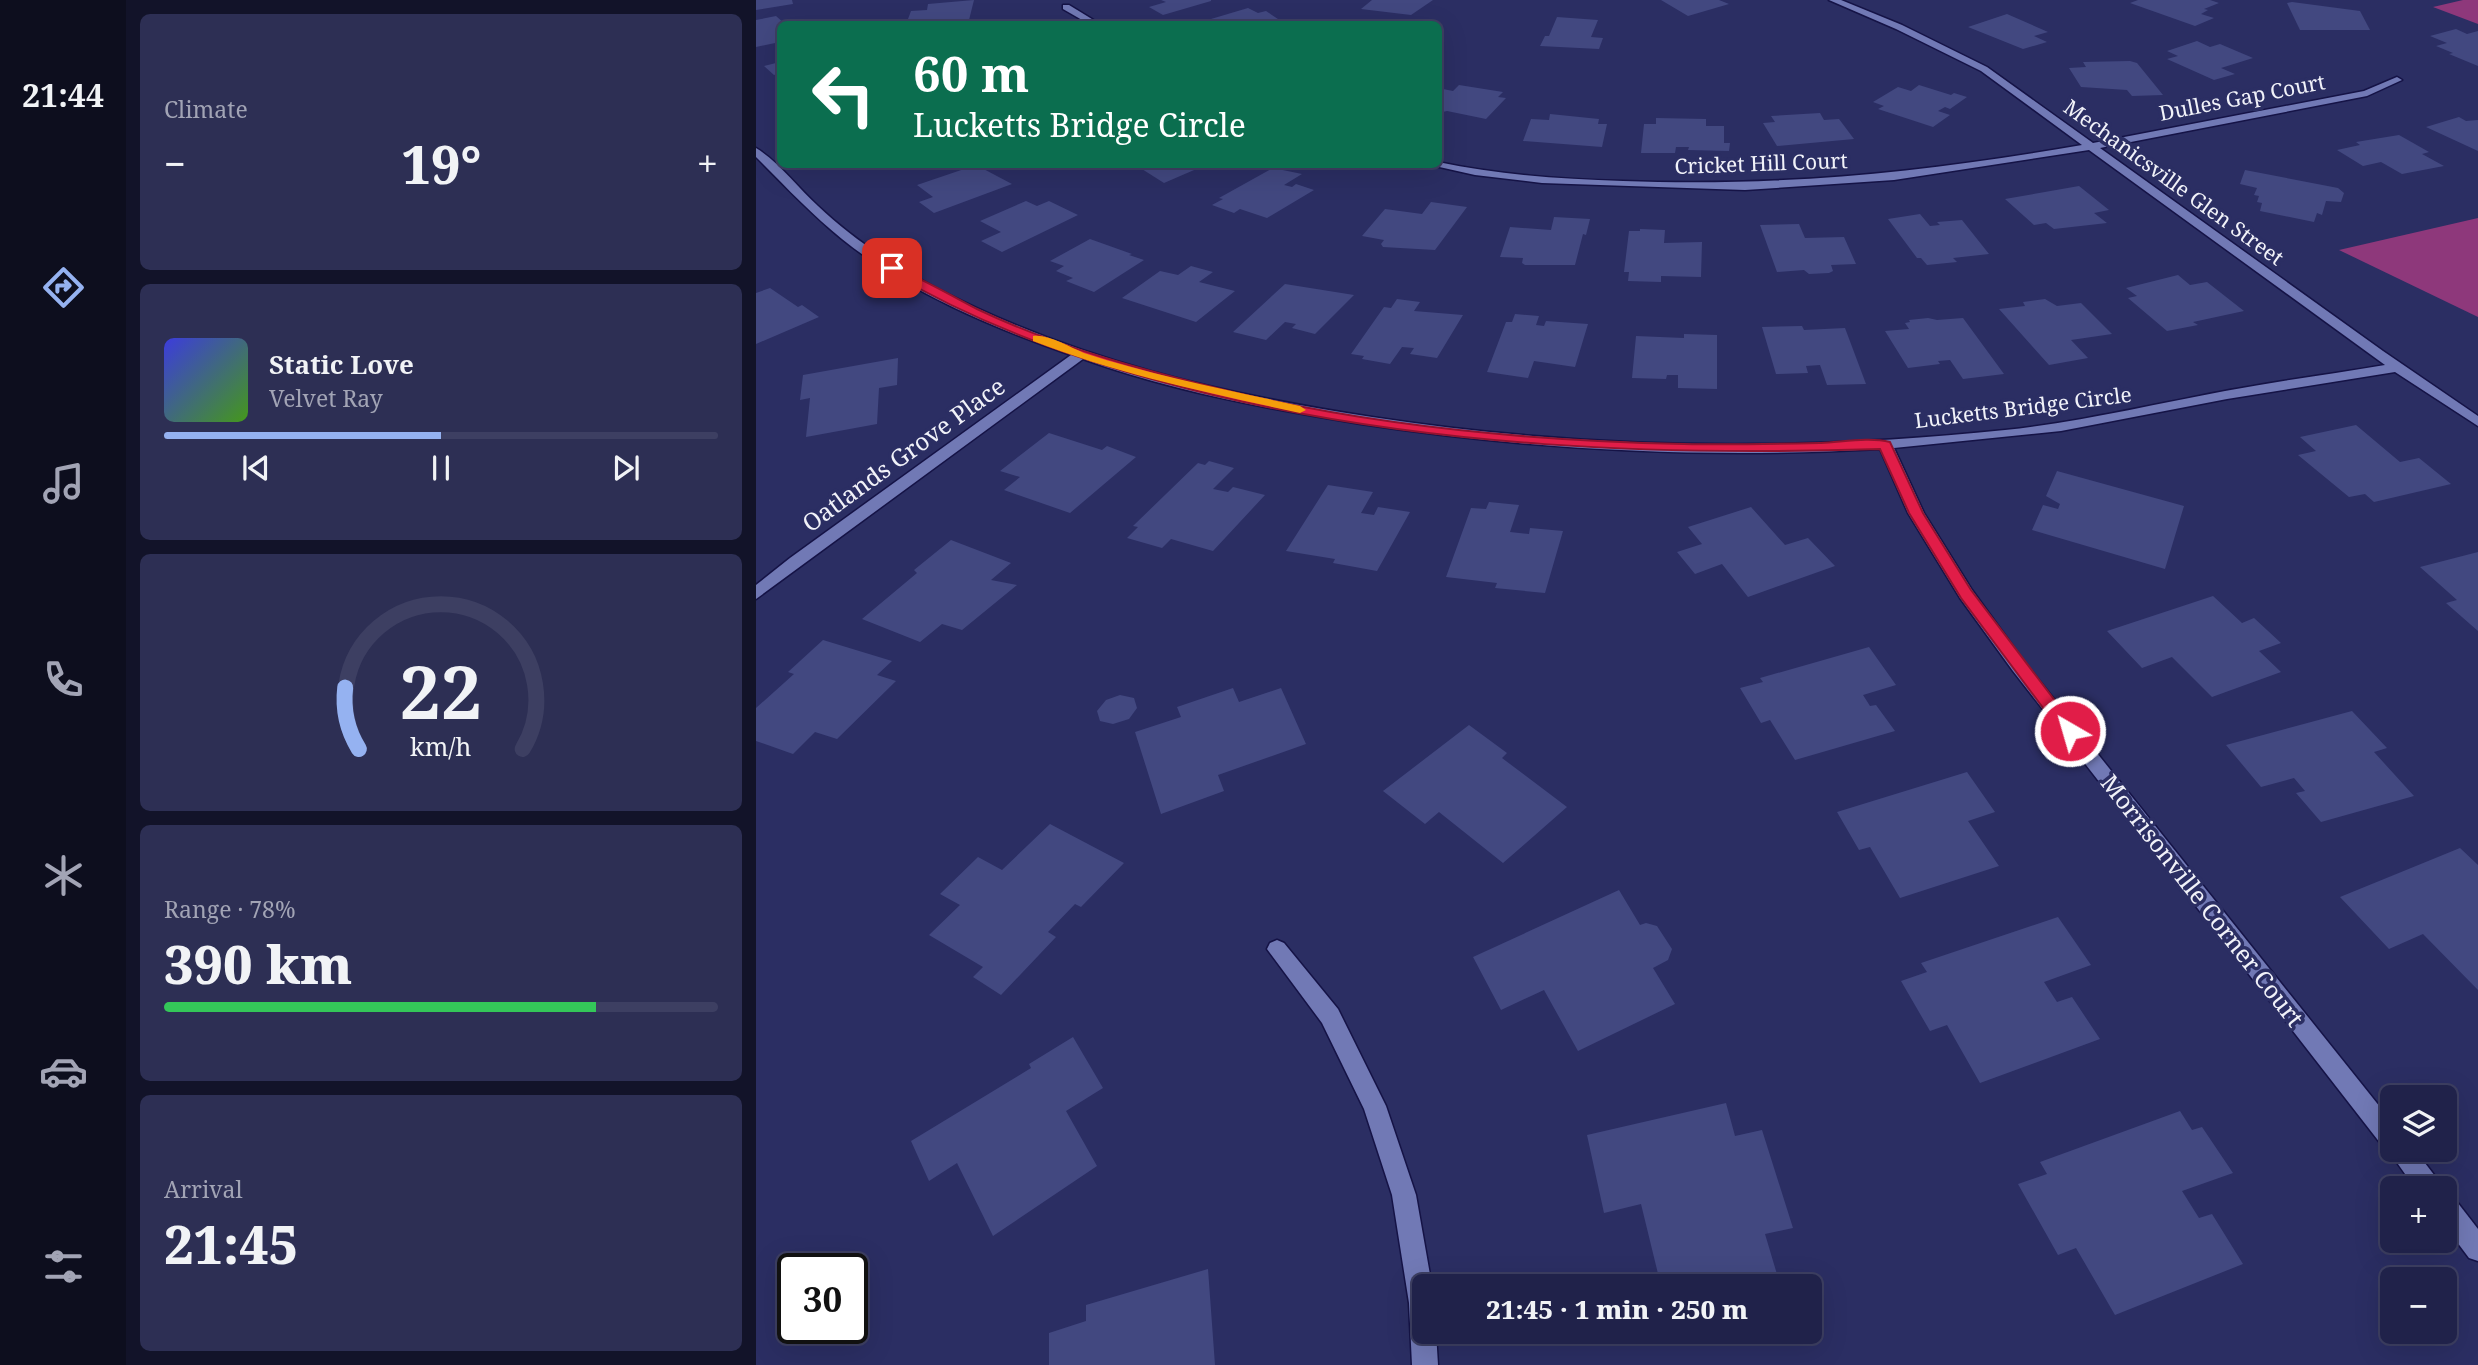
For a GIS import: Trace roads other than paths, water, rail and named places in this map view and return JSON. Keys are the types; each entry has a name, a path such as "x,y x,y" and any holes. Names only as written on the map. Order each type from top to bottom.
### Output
{"street":[{"name":"Mechanicsville Glen Street","path":"1833,0 1899,27 1983,69 2478,422"},
{"path":"1066,7 1090,21"},
{"name":"Dulles Gap Court","path":"2091,145 2367,93 2397,80"},
{"name":"Cricket Hill Court","path":"1442,166 1532,180 1727,186 1823,183 1923,173 2091,145"},
{"name":"Lucketts Bridge Circle","path":"756,151 825,220 874,258 928,289 997,323 1080,355 1159,378 1266,404 1386,425 1486,437 1616,446 1735,449 1885,445 2007,434 2126,416 2398,367"},
{"name":"Oatlands Grove Place","path":"756,593 969,432 1080,355"},
{"name":"Morrisonville Corner Court","path":"1885,445 1916,513 1973,604 2019,667 2380,1125"},
{"path":"1277,949 1330,1016 1376,1106 1404,1195 1422,1303 1425,1365"},
{"path":"2409,1162 2421,1176"},
{"path":"2457,1222 2478,1249"}]}
